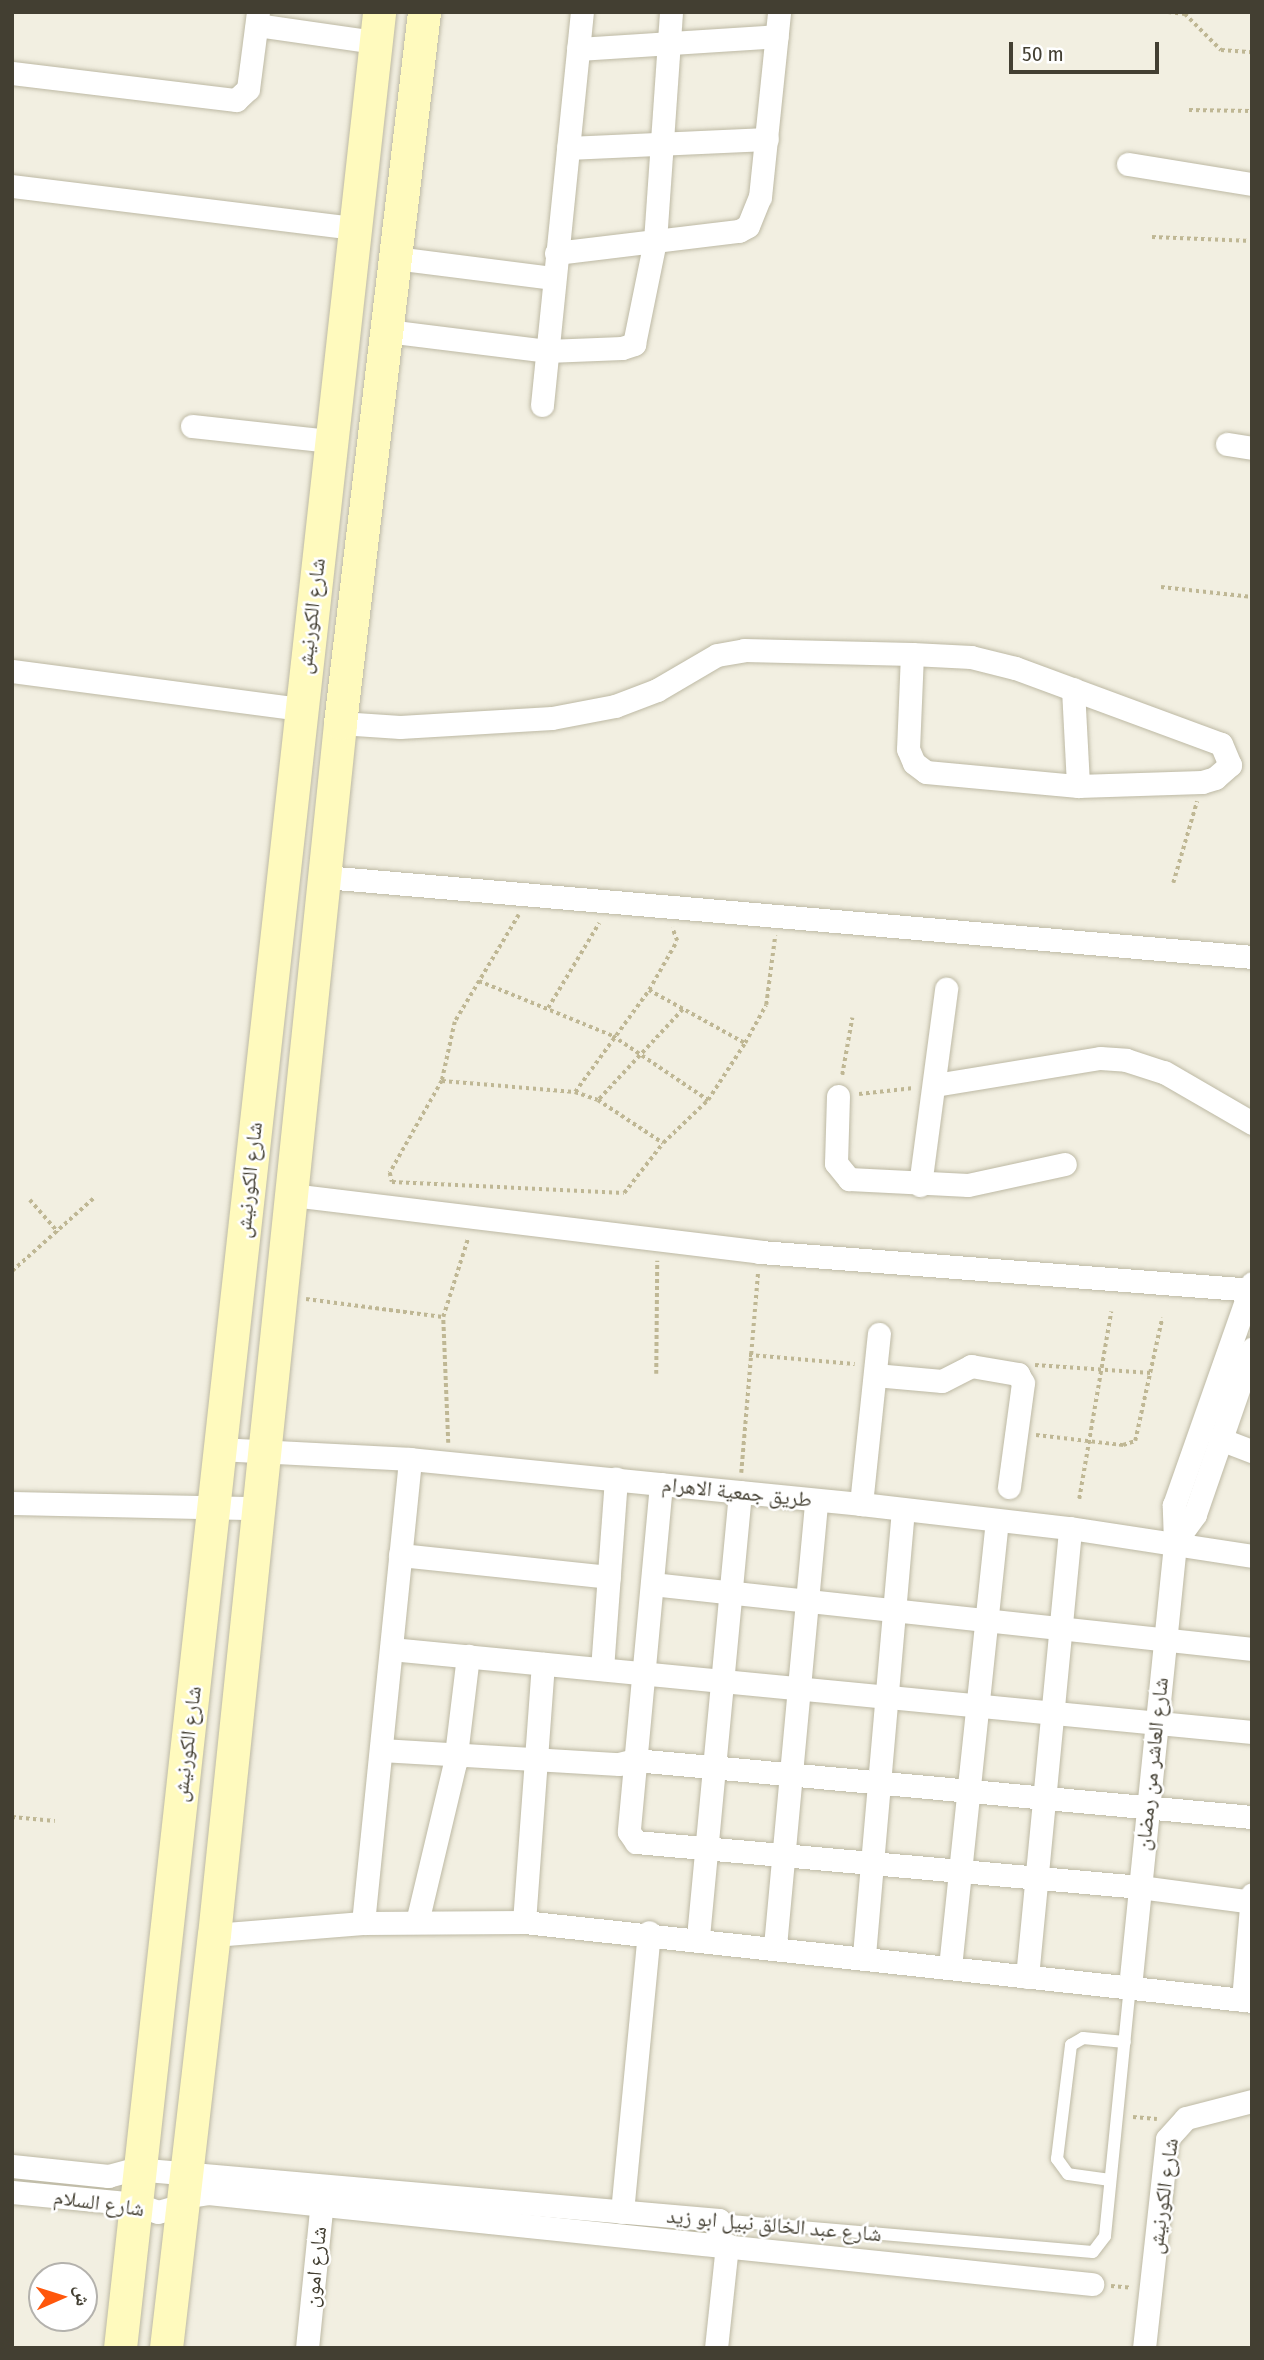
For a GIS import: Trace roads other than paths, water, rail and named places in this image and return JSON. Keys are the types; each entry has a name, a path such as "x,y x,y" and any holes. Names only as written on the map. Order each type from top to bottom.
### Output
{"main road":[{"name":"شارع الكورنيش","path":"166,2348 214,1935 347,664 424,12"},
{"name":"شارع الكورنيش","path":"120,2348 377,27"},
{"path":"306,659 347,664"},
{"path":"300,709 341,723"}],"street":[{"path":"542,405 582,12"},
{"path":"387,331 547,351 634,344 655,241 670,12"},
{"path":"556,253 739,231 748,226 756,216 761,197 779,12"},
{"path":"12,73 236,100 248,89 258,18 377,27"},
{"path":"578,49 777,36"},
{"path":"568,148 767,139"},
{"path":"1128,164 1252,184"},
{"path":"12,186 355,228"},
{"path":"395,258 554,278"},
{"path":"192,426 331,441"},
{"path":"1227,444 1252,448"},
{"path":"341,723 400,727 552,718 615,706 657,690 717,654 744,650 912,654 990,660 1221,744 1241,766 1202,782 1078,786 937,775 914,763 908,749 912,654"},
{"path":"12,671 300,709"},
{"path":"1073,690 1078,786"},
{"path":"326,877 1252,957"},
{"path":"920,1185 946,989"},
{"path":"935,1085 1100,1058 1126,1060 1164,1072 1252,1123"},
{"path":"838,1096 836,1163 840,1173 862,1181 968,1185 1065,1164"},
{"path":"292,1195 760,1252 1251,1286"},
{"name":"شارع العاشر من رمضان","path":"1175,1542 1195,1514 1243,1362 1251,1286"},
{"path":"861,1504 879,1334"},
{"name":"شارع العاشر من رمضان","path":"1130,1987 1175,1542 1174,1506 1243,1362"},
{"path":"875,1371 942,1381 971,1366 1018,1374 1023,1383 1009,1487"},
{"path":"1220,1438 1252,1451"},
{"name":"طريق جمعية الاهرام","path":"220,1449 449,1462 861,1504 1070,1528 1175,1542 1252,1556"},
{"path":"363,1923 410,1459"},
{"path":"602,1669 616,1479"},
{"path":"661,1484 635,1760 631,1838 706,1851 1140,1887 1251,1902"},
{"path":"698,1937 740,1492"},
{"path":"775,1946 780,1857 816,1501"},
{"path":"12,1503 258,1508"},
{"path":"864,1955 903,1510"},
{"path":"950,1966 997,1520"},
{"path":"1027,1977 1058,1627 1070,1528"},
{"path":"400,1555 609,1577"},
{"path":"652,1584 1252,1649"},
{"path":"391,1649 1252,1732"},
{"path":"417,1922 456,1754 468,1656"},
{"path":"524,1922 542,1664"},
{"path":"381,1750 619,1764 635,1760 1149,1805 1252,1817"},
{"path":"214,1935 363,1923 524,1922 864,1955 1027,1977 1247,2001 1252,1894"},
{"path":"622,2211 649,1933"},
{"name":"شارع الكورنيش","path":"1144,2348 1167,2138 1186,2118 1252,2101"},
{"name":"شارع السلام","path":"12,2166 108,2176 140,2169 184,2188 158,2212 136,2204 12,2192"},
{"name":"شارع عبد الخالق نبيل ابو زيد","path":"184,2188 208,2193 323,2195 543,2215 722,2244 1099,2285"},
{"name":"شارع امون","path":"307,2348 323,2195"},
{"name":"شارع عبد الخالق نبيل ابو زيد","path":"543,2215 622,2211 719,2220"},
{"path":"716,2348 722,2244 719,2220"}],"lane":[{"name":"شارع عبد الخالق نبيل ابو زيد","path":"719,2220 1086,2254 1100,2246 1105,2236 1130,1987"},
{"path":"1110,2180 1068,2174 1057,2159 1071,2045 1083,2038 1125,2042"}]}
